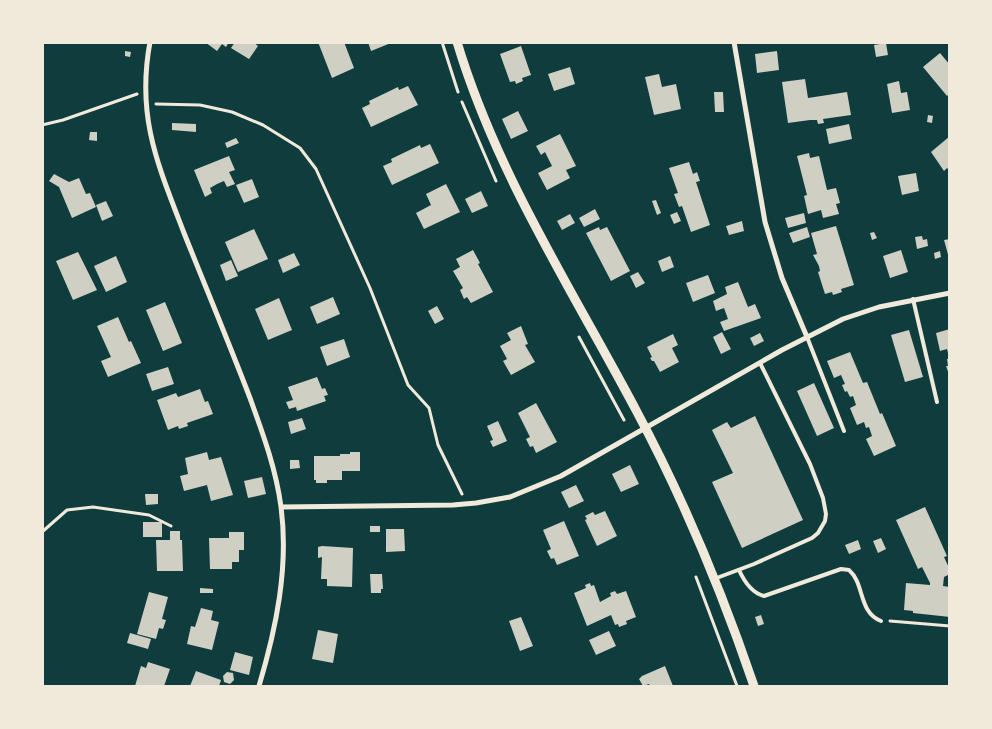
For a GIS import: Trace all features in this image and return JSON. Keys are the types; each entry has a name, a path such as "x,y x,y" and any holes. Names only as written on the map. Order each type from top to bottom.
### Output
{"street":[{"path":"150,42 145,104 148,124 161,171 259,422 272,463 281,507 283,550 280,592 275,625 259,686"},
{"path":"457,42 482,115 512,182 534,226 646,429 680,497 714,579 754,686"},
{"path":"734,42 767,230 782,278 807,337"},
{"path":"281,507 467,503 510,497 544,484 582,465 807,337 859,314 913,299 950,293"}],"lane":[{"path":"913,299 937,402"},
{"path":"807,337 844,431"},
{"path":"714,579 812,538 822,528 826,514 823,498 814,473 760,363"},
{"path":"739,570 746,584 755,592 764,596 841,569 849,570 854,576 867,610 872,616 881,621"}],"path":[{"path":"42,125 63,120 145,92"},
{"path":"145,104 200,105 232,112 263,125 300,148 316,169 370,288 408,385 429,408 438,445 467,503"},
{"path":"42,532 67,510 93,507 149,515 171,526"},
{"path":"696,576 737,686"},
{"path":"881,621 950,626"}],"building":[{"path":"205,42 229,42 226,47 222,44 217,51"},
{"path":"235,42 253,42 258,46 249,59 231,48"},
{"path":"318,42 344,42 354,68 332,78"},
{"path":"368,42 391,42 391,43 371,51"},
{"path":"886,43 888,55 876,57 874,45"},
{"path":"521,46 531,75 522,78 523,81 516,84 515,81 510,82 500,54"},
{"path":"125,51 131,52 130,57 125,56"},
{"path":"777,51 779,70 757,73 755,54"},
{"path":"940,53 950,65 950,93 947,96 923,67"},
{"path":"570,67 575,84 554,91 548,74"},
{"path":"659,74 662,87 676,84 681,109 654,115 645,77"},
{"path":"805,79 808,98 847,92 851,115 823,119 824,123 818,124 817,120 788,123 782,82"},
{"path":"899,81 901,93 907,92 910,110 892,113 887,84"},
{"path":"408,86 418,105 371,127 362,108 370,104 369,101 398,87 399,90"},
{"path":"714,92 723,92 724,112 715,112"},
{"path":"518,111 528,131 511,139 502,119"},
{"path":"928,115 933,116 932,123 927,122"},
{"path":"172,123 196,124 196,132 172,130"},
{"path":"849,124 852,139 829,144 826,129"},
{"path":"90,132 97,132 97,141 89,140"},
{"path":"560,134 576,166 566,170 570,178 547,190 538,173 552,166 545,152 541,155 536,146"},
{"path":"950,136 950,171 947,168 944,171 931,152"},
{"path":"236,138 239,143 227,148 225,143"},
{"path":"430,144 439,163 392,185 383,166 392,162 391,159 420,145 421,148"},
{"path":"809,153 810,158 819,156 827,190 836,188 840,203 836,204 839,214 823,218 821,210 808,214 804,196 807,195 797,156"},
{"path":"229,156 235,170 229,172 235,184 227,187 224,181 217,184 210,188 212,193 205,197 194,170"},
{"path":"689,162 693,174 697,172 700,181 696,182 710,225 691,232 682,206 679,207 674,194 678,193 669,168"},
{"path":"916,173 919,191 902,195 898,176"},
{"path":"54,174 69,182 79,178 86,194 90,193 96,207 72,218 59,187 49,181"},
{"path":"252,179 259,197 244,203 236,185"},
{"path":"446,184 460,212 424,229 416,213 431,205 426,194"},
{"path":"481,191 488,206 472,213 465,199"},
{"path":"656,200 661,213 657,215 652,201"},
{"path":"106,201 113,216 102,221 96,205"},
{"path":"595,209 600,219 584,227 579,218"},
{"path":"677,212 681,221 674,224 670,215"},
{"path":"804,213 806,223 788,228 785,218"},
{"path":"570,214 575,223 562,230 557,221"},
{"path":"742,221 744,231 729,235 726,226"},
{"path":"836,226 854,285 841,289 842,292 833,295 832,292 825,294 818,272 820,271 819,266 813,255 817,254 811,233"},
{"path":"599,227 600,230 607,227 630,271 611,281 586,233"},
{"path":"807,227 810,237 793,243 789,233"},
{"path":"254,229 268,259 238,272 225,242"},
{"path":"874,232 877,238 872,240 870,233"},
{"path":"922,236 923,240 927,239 928,246 917,249 915,237"},
{"path":"950,239 950,258 949,258 944,240"},
{"path":"473,250 480,263 478,264 493,292 471,303 467,297 464,299 460,290 463,288 453,271 460,267 456,259"},
{"path":"901,250 908,272 890,278 883,256"},
{"path":"940,251 941,257 935,259 934,253"},
{"path":"78,252 97,290 73,300 56,261"},
{"path":"294,253 300,265 283,273 278,260"},
{"path":"116,256 127,282 106,292 94,266"},
{"path":"670,256 674,267 662,272 658,261"},
{"path":"231,260 238,276 226,281 220,265"},
{"path":"638,272 645,283 636,288 630,276"},
{"path":"708,275 715,293 693,302 686,283"},
{"path":"738,282 748,307 755,304 761,318 724,331 720,322 728,319 724,308 716,311 713,301 727,294 725,287"},
{"path":"333,297 340,314 317,324 310,307"},
{"path":"279,298 292,330 268,340 255,309"},
{"path":"165,302 182,343 163,351 146,310"},
{"path":"437,306 444,319 435,324 428,311"},
{"path":"118,317 141,363 108,377 101,361 111,357 97,326"},
{"path":"521,326 528,344 525,345 535,362 511,375 503,361 507,359 500,346 511,340 507,333"},
{"path":"950,329 949,357 947,349 940,351 936,333"},
{"path":"909,330 923,377 905,382 891,335"},
{"path":"722,332 731,349 721,354 713,337"},
{"path":"760,333 764,341 754,346 750,338"},
{"path":"673,334 678,345 672,348 679,362 660,372 654,361 650,358 652,357 647,347"},
{"path":"344,339 350,357 327,366 320,347"},
{"path":"850,352 863,383 867,382 896,446 874,456 866,439 872,436 869,427 866,428 864,422 857,425 850,408 856,405 853,396 850,397 847,391 845,392 842,385 845,384 841,375 834,378 827,361"},
{"path":"947,359 950,359 950,377 946,366 948,366"},
{"path":"168,367 174,384 152,391 146,374"},
{"path":"317,377 322,389 325,388 328,395 324,396 326,401 297,411 296,407 289,409 286,402 293,400 288,387"},
{"path":"814,383 834,428 817,436 797,391"},
{"path":"200,389 205,402 208,401 213,414 187,423 188,426 179,429 178,426 168,430 157,400 176,393 178,397"},
{"path":"536,403 557,442 536,453 533,446 530,447 526,439 530,437 518,413"},
{"path":"755,416 803,520 742,548 712,482 733,473 712,430 727,422 731,428"},
{"path":"302,418 306,429 291,434 288,422"},
{"path":"498,421 507,441 493,447 490,441 493,440 487,426"},
{"path":"207,452 209,460 221,457 233,495 211,501 207,485 184,491 180,476 188,474 185,458"},
{"path":"350,452 360,452 360,471 342,471 342,480 327,480 327,483 316,483 316,480 314,480 314,456 340,456 340,454 350,454"},
{"path":"290,460 299,460 300,468 290,469"},
{"path":"630,465 639,484 621,492 612,474"},
{"path":"262,477 266,494 248,498 244,481"},
{"path":"576,485 584,501 569,508 561,492"},
{"path":"145,494 158,494 158,504 146,505"},
{"path":"925,507 947,556 944,557 950,574 944,577 943,586 950,587 950,617 913,613 913,611 904,610 906,583 930,585 930,583 922,567 918,569 896,520"},
{"path":"605,511 617,536 597,546 585,516 593,512 595,515"},
{"path":"564,521 579,556 557,565 554,558 551,559 547,551 551,549 543,530"},
{"path":"143,522 162,522 162,537 143,537"},
{"path":"370,526 380,526 380,532 370,532"},
{"path":"386,529 404,529 405,551 386,552"},
{"path":"170,531 180,531 183,571 157,571 156,540 170,540"},
{"path":"229,532 244,532 244,550 239,550 239,562 232,562 232,569 210,569 209,538 229,538"},
{"path":"881,538 886,549 878,553 873,541"},
{"path":"858,540 861,549 849,554 845,545"},
{"path":"318,547 353,548 352,587 327,586 327,579 321,579 322,557 318,558"},
{"path":"370,574 382,574 383,589 381,589 381,593 371,593"},
{"path":"590,583 591,586 594,585 600,602 611,596 610,593 615,591 617,594 626,591 636,617 626,621 627,624 619,627 618,624 615,625 611,615 587,626 574,593 586,588 585,585"},
{"path":"200,588 213,589 213,593 200,593"},
{"path":"149,592 168,597 162,619 166,620 163,629 159,628 156,639 137,634"},
{"path":"201,608 213,611 211,620 219,622 212,650 187,644 191,626 195,627"},
{"path":"761,615 764,624 758,626 755,617"},
{"path":"521,617 533,646 520,651 509,621"},
{"path":"318,630 338,634 333,663 312,659"},
{"path":"609,631 616,646 596,655 589,640"},
{"path":"130,633 151,639 148,649 127,643"},
{"path":"235,652 253,657 249,675 230,670"},
{"path":"148,662 170,669 164,686 135,686 141,666 146,668"},
{"path":"665,666 673,686 650,686 649,684 643,686 639,679 642,676"},
{"path":"196,671 221,680 219,686 190,686"},
{"path":"227,672 233,673 234,680 230,684 224,682 223,676"}]}
